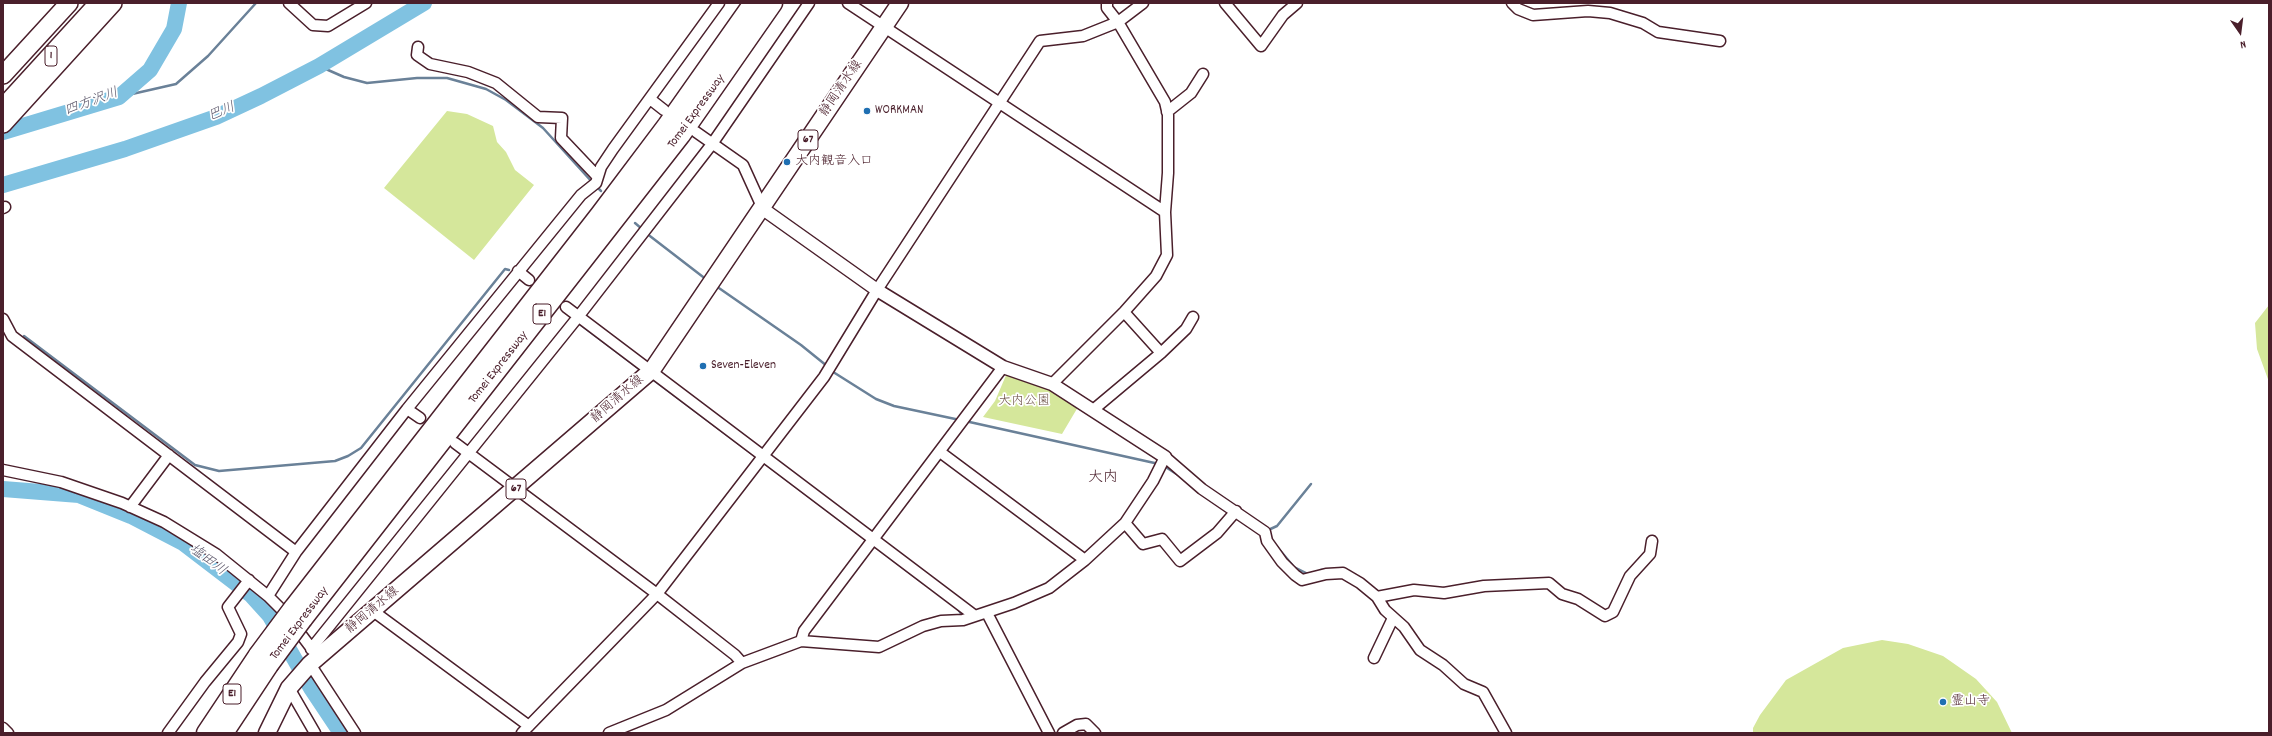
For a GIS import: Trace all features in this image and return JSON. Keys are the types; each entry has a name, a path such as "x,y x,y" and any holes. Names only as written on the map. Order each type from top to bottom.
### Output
{"highway":[{"name":"1","path":"3,75 69,3"},
{"name":"1","path":"3,90 82,3"},
{"name":"1","path":"6,116 99,3"},
{"path":"6,116 113,3"},
{"name":"Tomei Expressway","path":"206,733 264,660 667,125 753,3"},
{"name":"Tomei Expressway","path":"298,614 681,135 773,3"},
{"name":"Tomei Expressway","path":"224,733 264,660"}],"main road":[{"name":"静岡清水線","path":"267,733 289,688 313,656 373,611 652,370 763,209 900,3"}],"street":[{"path":"288,3 313,25 328,26 366,3"},
{"path":"268,596 296,552 407,409 518,271 593,183 613,149 719,3"},
{"path":"313,656 468,453 578,317 712,144 809,3"},
{"path":"848,3 883,28 999,102 1165,212"},
{"path":"1052,384 1124,312 1156,276 1167,255 1165,212 1168,173 1167,112 1160,92 1118,22 1107,8 1107,3"},
{"path":"373,611 526,729 657,594 824,377 876,290 1040,41 1083,36 1118,22 1144,3"},
{"path":"1225,3 1261,46 1283,15 1298,3"},
{"path":"1512,3 1522,11 1533,15 1588,11 1610,13 1643,23 1658,32 1720,40"},
{"path":"418,47 417,55 430,64 468,72 496,84 538,117 562,118 561,138 593,183"},
{"path":"1167,112 1191,93 1202,74"},
{"path":"650,99 664,110"},
{"path":"696,132 743,165 763,209 876,290 1003,367 1052,384 1165,457 1202,489 1236,510 1265,532 1267,540 1282,562 1298,578 1302,580 1326,574 1343,573 1377,597 1385,610 1404,627 1420,650 1443,664 1464,684 1483,692 1506,733"},
{"path":"518,271 529,280"},
{"path":"566,307 875,538 975,616"},
{"path":"1124,312 1161,353"},
{"path":"1093,410 1161,353 1186,329 1193,317"},
{"path":"3,319 7,338 169,455 296,552"},
{"path":"801,642 804,630 1003,367"},
{"path":"407,409 420,418"},
{"path":"455,443 657,594 735,655 742,663"},
{"path":"940,452 1085,560"},
{"path":"130,507 169,455"},
{"path":"609,733 666,710 742,663 801,642 879,647 923,626 942,621 963,620 1048,588 1085,560 1125,523 1153,480 1165,457"},
{"path":"3,470 61,482 130,507 164,522 216,554 268,596 284,612 313,656 355,733"},
{"path":"1125,523 1142,544 1162,539 1180,561 1218,533 1236,510"},
{"path":"1377,597 1414,590 1444,593 1484,586 1549,583 1562,594 1578,599 1605,616 1613,612 1630,576 1650,554 1652,541"},
{"path":"168,733 205,682 238,642 241,634 228,607 249,580"},
{"path":"987,612 1049,733"},
{"path":"1374,658 1393,618"},
{"path":"289,688 315,733"},
{"path":"1063,733 1077,725 1086,724 1095,733"},
{"path":"3,728 8,733"}],"green space":[{"path":"447,111 467,114 493,126 497,142 506,152 515,170 534,185 474,260 384,188"},
{"path":"2269,305 2269,382 2257,349 2255,323"},
{"name":"大内公園","path":"1007,373 1050,387 1078,407 1062,434 983,417 995,401"},
{"path":"1882,640 1908,644 1943,656 1976,679 1997,702 2012,733 1753,733 1753,728 1760,715 1786,680 1843,648"}],"waterway":[{"name":"四方沢川","path":"3,132 119,97 150,70 174,29 179,3"},
{"path":"119,97 176,84 208,56 256,3"},
{"name":"巴川","path":"3,185 125,149 216,117 319,66 424,3"},
{"path":"319,66 344,77 367,83 417,78 447,78 486,89 506,100 543,128 592,182"},
{"path":"596,186 601,191"},
{"path":"635,223 642,229"},
{"path":"646,233 707,280"},
{"path":"24,336 195,465 219,471 335,461 348,456 361,448 505,269 509,270"},
{"path":"716,286 801,345 827,366"},
{"path":"577,322 642,371"},
{"path":"830,370 876,399 894,406 960,420"},
{"path":"651,378 759,459"},
{"path":"965,421 1159,464"},
{"path":"763,462 869,542"},
{"path":"1164,466 1178,475"},
{"path":"1266,531 1277,526 1311,484"},
{"name":"塩田川","path":"3,489 79,495 131,516 183,543 251,595 270,616 311,688 341,733"},
{"path":"1273,542 1294,567 1308,574"},
{"path":"873,545 923,583"},
{"path":"1321,570 1341,569"},
{"path":"958,609 962,615"}],"place":[{"name":"WORKMAN","path":"867,111"},
{"name":"大内観音入口","path":"787,162"},
{"name":"Seven-Eleven","path":"703,366"},
{"name":"霊山寺","path":"1943,702"}],"district":[{"name":"大内","path":"1103,479"}]}
